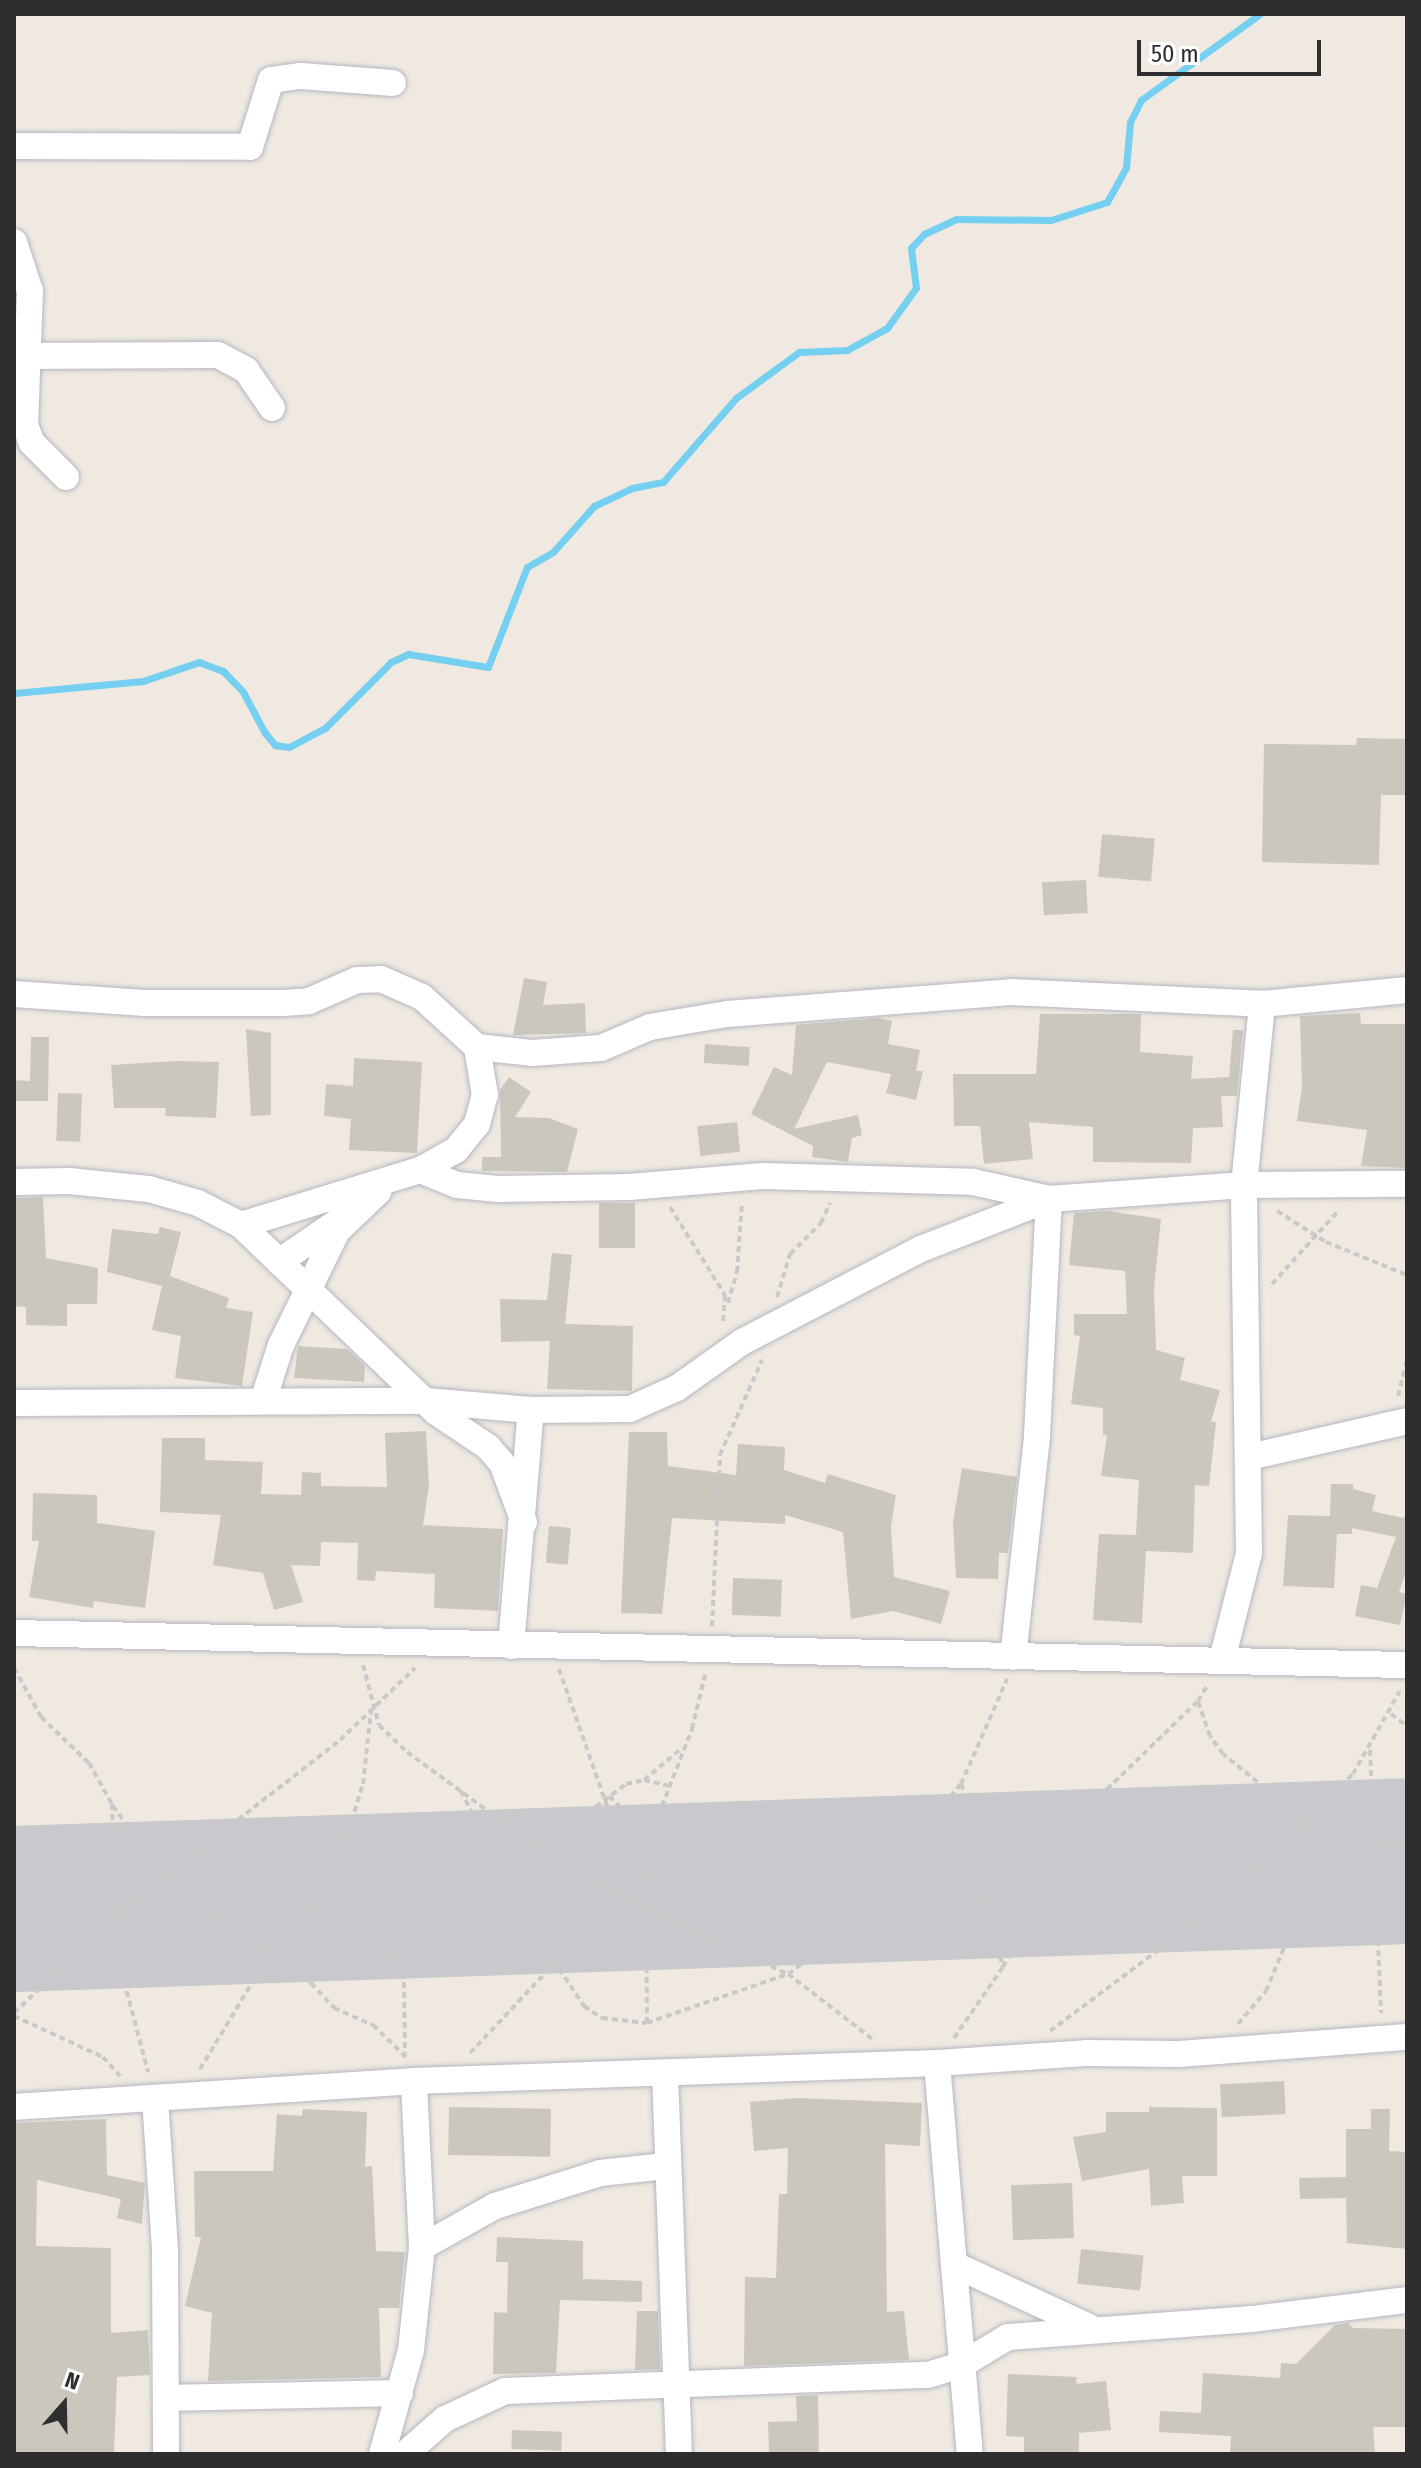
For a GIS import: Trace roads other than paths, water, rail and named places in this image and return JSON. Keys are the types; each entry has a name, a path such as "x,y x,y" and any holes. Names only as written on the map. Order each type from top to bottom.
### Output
{"street":[{"path":"14,147 250,147 271,80 301,76 393,83"},
{"path":"14,242 30,291 20,354 25,425 32,443 66,477"},
{"path":"20,354 218,355 246,370 272,408"},
{"path":"14,994 145,1003 283,1003 309,1001 357,980 381,979 422,997 477,1047 532,1053 601,1048 650,1027 727,1014 1011,992 1262,1004 1407,990"},
{"path":"1222,1660 1249,1553 1244,1193 1262,1004"},
{"path":"279,1262 411,1173 456,1150 477,1124 485,1095 477,1047"},
{"path":"241,1225 411,1173 457,1185 498,1189 673,1183 741,1177 973,1182 1049,1199 1407,1184"},
{"path":"14,1182 69,1181 149,1189 198,1203 241,1225 306,1293 426,1401 502,1463 524,1522"},
{"path":"14,1403 426,1401 531,1410 630,1409 677,1388 717,1357 921,1249 1049,1199"},
{"path":"1013,1657 1037,1437 1049,1199"},
{"path":"263,1401 306,1293 346,1216"},
{"path":"511,1646 524,1522 531,1410"},
{"path":"1249,1457 1401,1424"},
{"path":"14,1633 1407,1665"},
{"path":"14,2107 448,2079 937,2063 1397,2038"},
{"path":"937,2063 970,2454"},
{"path":"665,2073 666,2166 679,2454"},
{"path":"382,2454 411,2350 422,2247 414,2081"},
{"path":"143,2100 165,2250 166,2454"},
{"path":"422,2247 495,2206 600,2173 666,2166"},
{"path":"955,2265 1092,2329"},
{"path":"405,2454 445,2419 505,2391 676,2389 909,2377 963,2364 1008,2337 1252,2319 1407,2300"},
{"path":"166,2398 400,2393"}],"waterway":[{"path":"14,693 143,681 199,662 223,671 243,692 275,745 289,747 325,728 391,662 408,654 488,667 527,567 553,552 594,506 632,488 663,482 736,398 799,352 847,350 887,328 916,288 911,248 924,234 956,219 1051,220 1107,202 1126,168 1130,122 1141,100 1260,14"}]}
